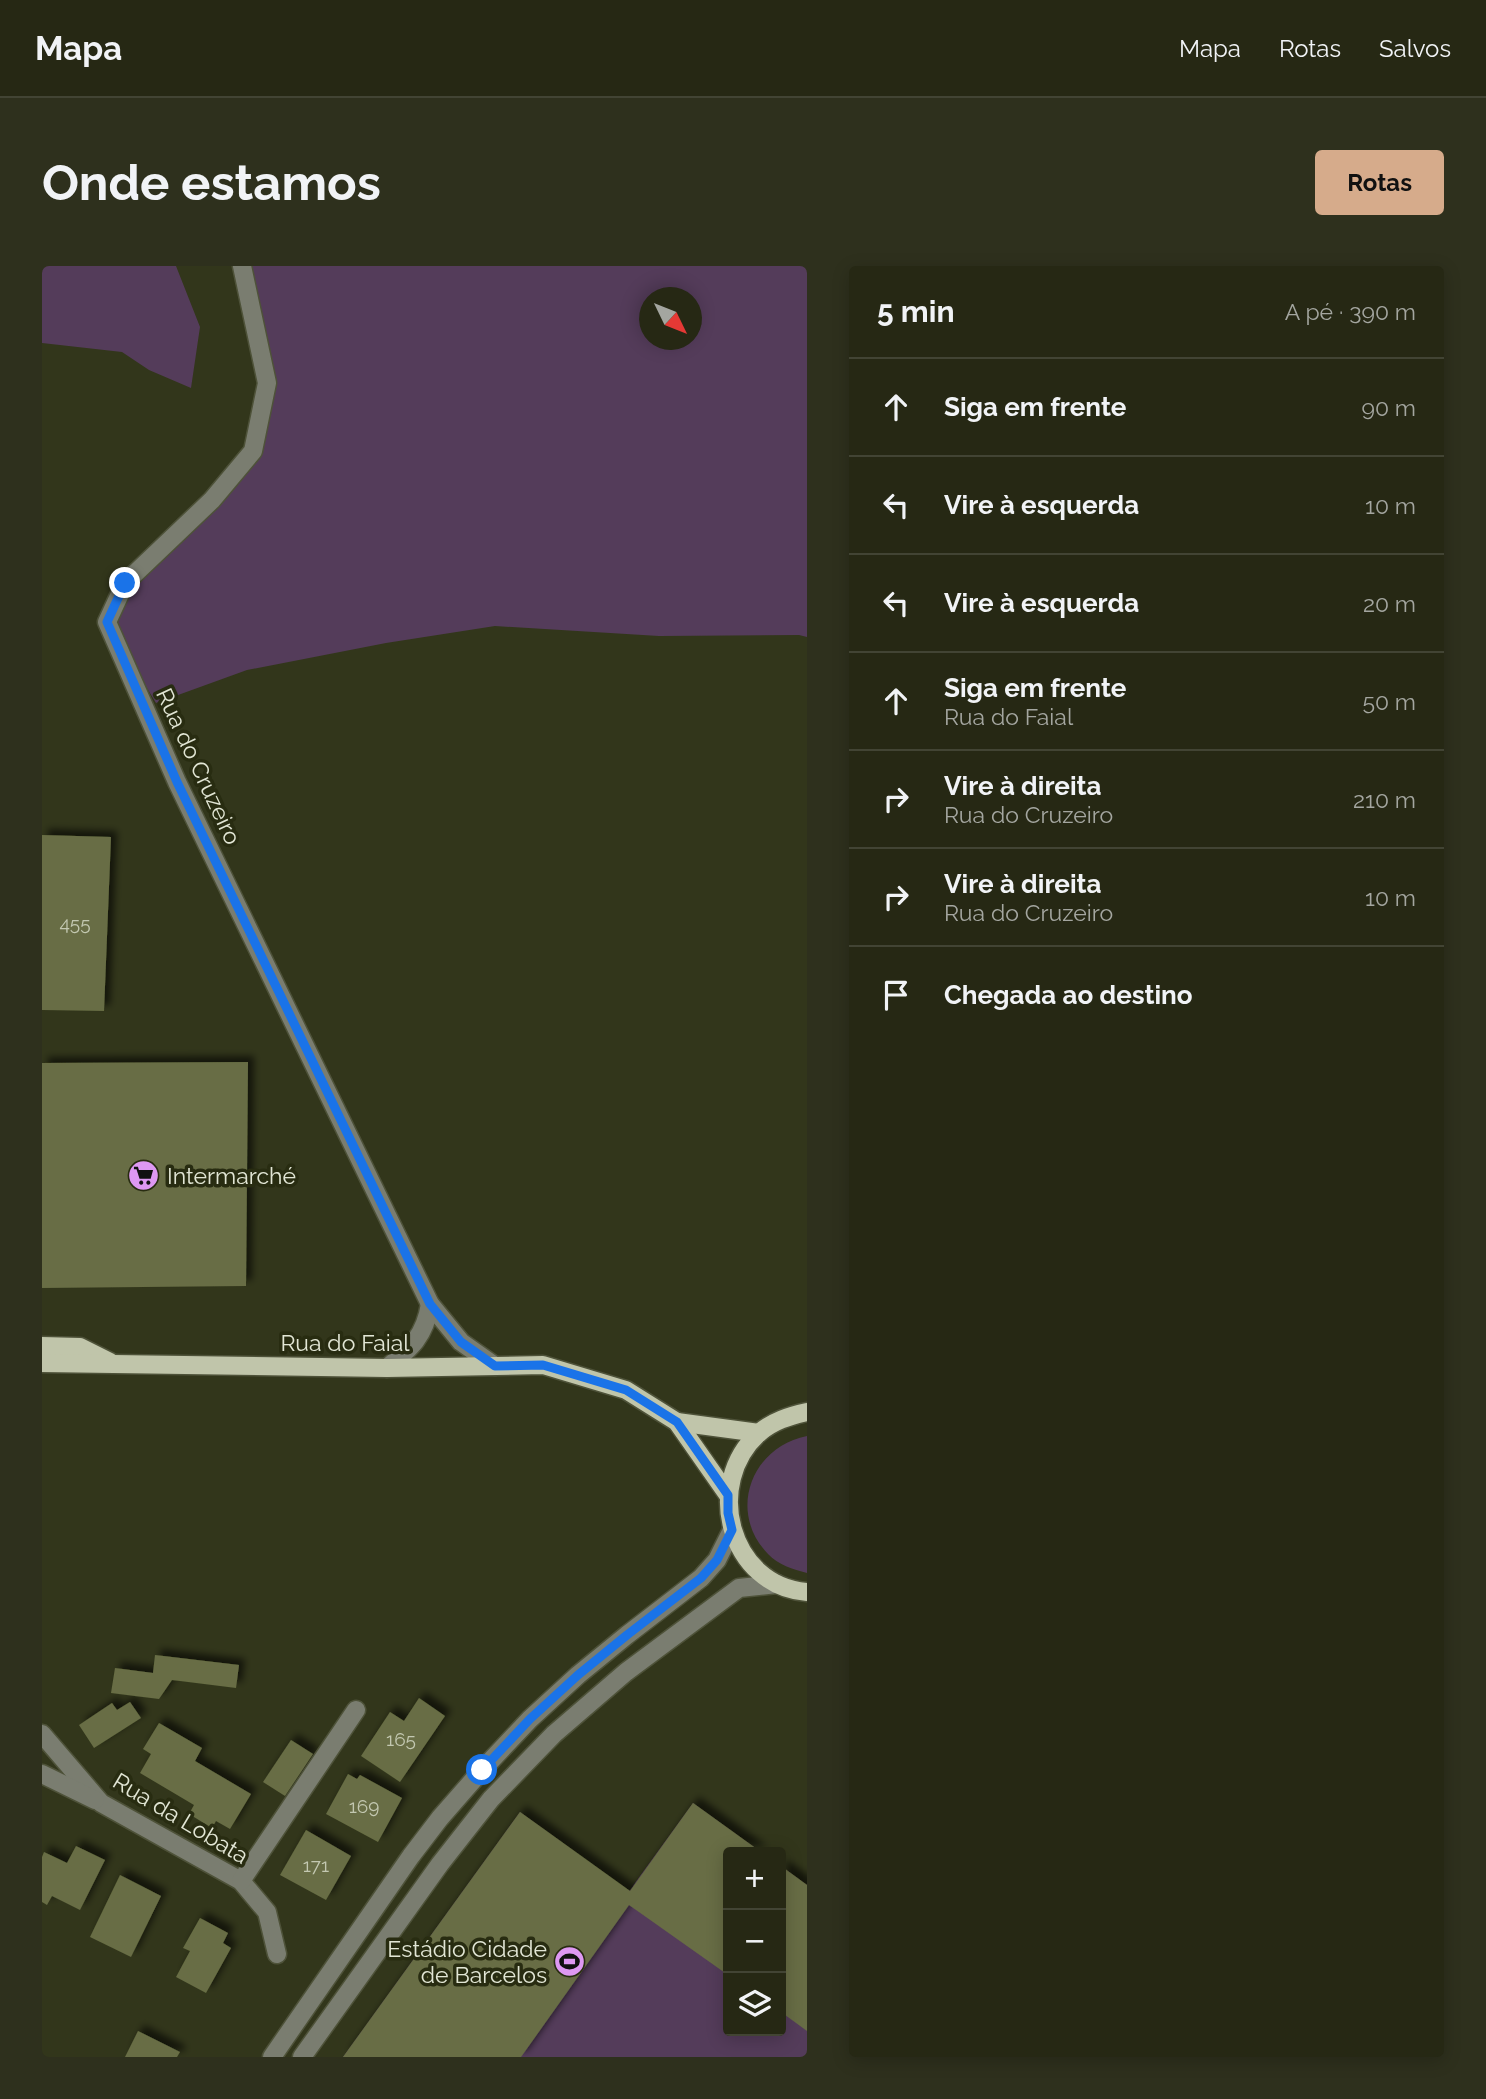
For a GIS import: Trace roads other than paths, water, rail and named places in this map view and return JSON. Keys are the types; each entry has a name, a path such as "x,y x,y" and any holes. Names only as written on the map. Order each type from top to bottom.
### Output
{"main road":[{"path":"42,1346 80,1347 113,1363"},
{"name":"Rua do Faial","path":"42,1363 387,1367 543,1365 626,1390 677,1422"},
{"path":"807,1412 784,1418 759,1433 743,1450 733,1472 728,1495 732,1530 742,1552 758,1570 777,1584 807,1592"},
{"path":"677,1422 759,1433"},
{"path":"677,1422 728,1495"}],"street":[{"name":"Rua do Cruzeiro","path":"242,266 267,383 253,451 212,500 125,583 107,622 177,782 430,1304 461,1342 495,1366"},
{"path":"387,1367 420,1336 428,1320 430,1304"},
{"path":"272,2057 440,1818 530,1719 578,1675 701,1578 717,1560 732,1530"},
{"path":"302,2057 440,1864 491,1799 554,1734 626,1672 739,1588 777,1584"},
{"path":"241,1881 356,1710"},
{"name":"Rua da Lobata","path":"42,1734 101,1803 241,1881 267,1912 277,1954"},
{"path":"42,1773 101,1803"}],"place":[{"name":"Intermarché","path":"144,1175"},
{"name":"Estádio Cidade de Barcelos","path":"570,1961"}]}
